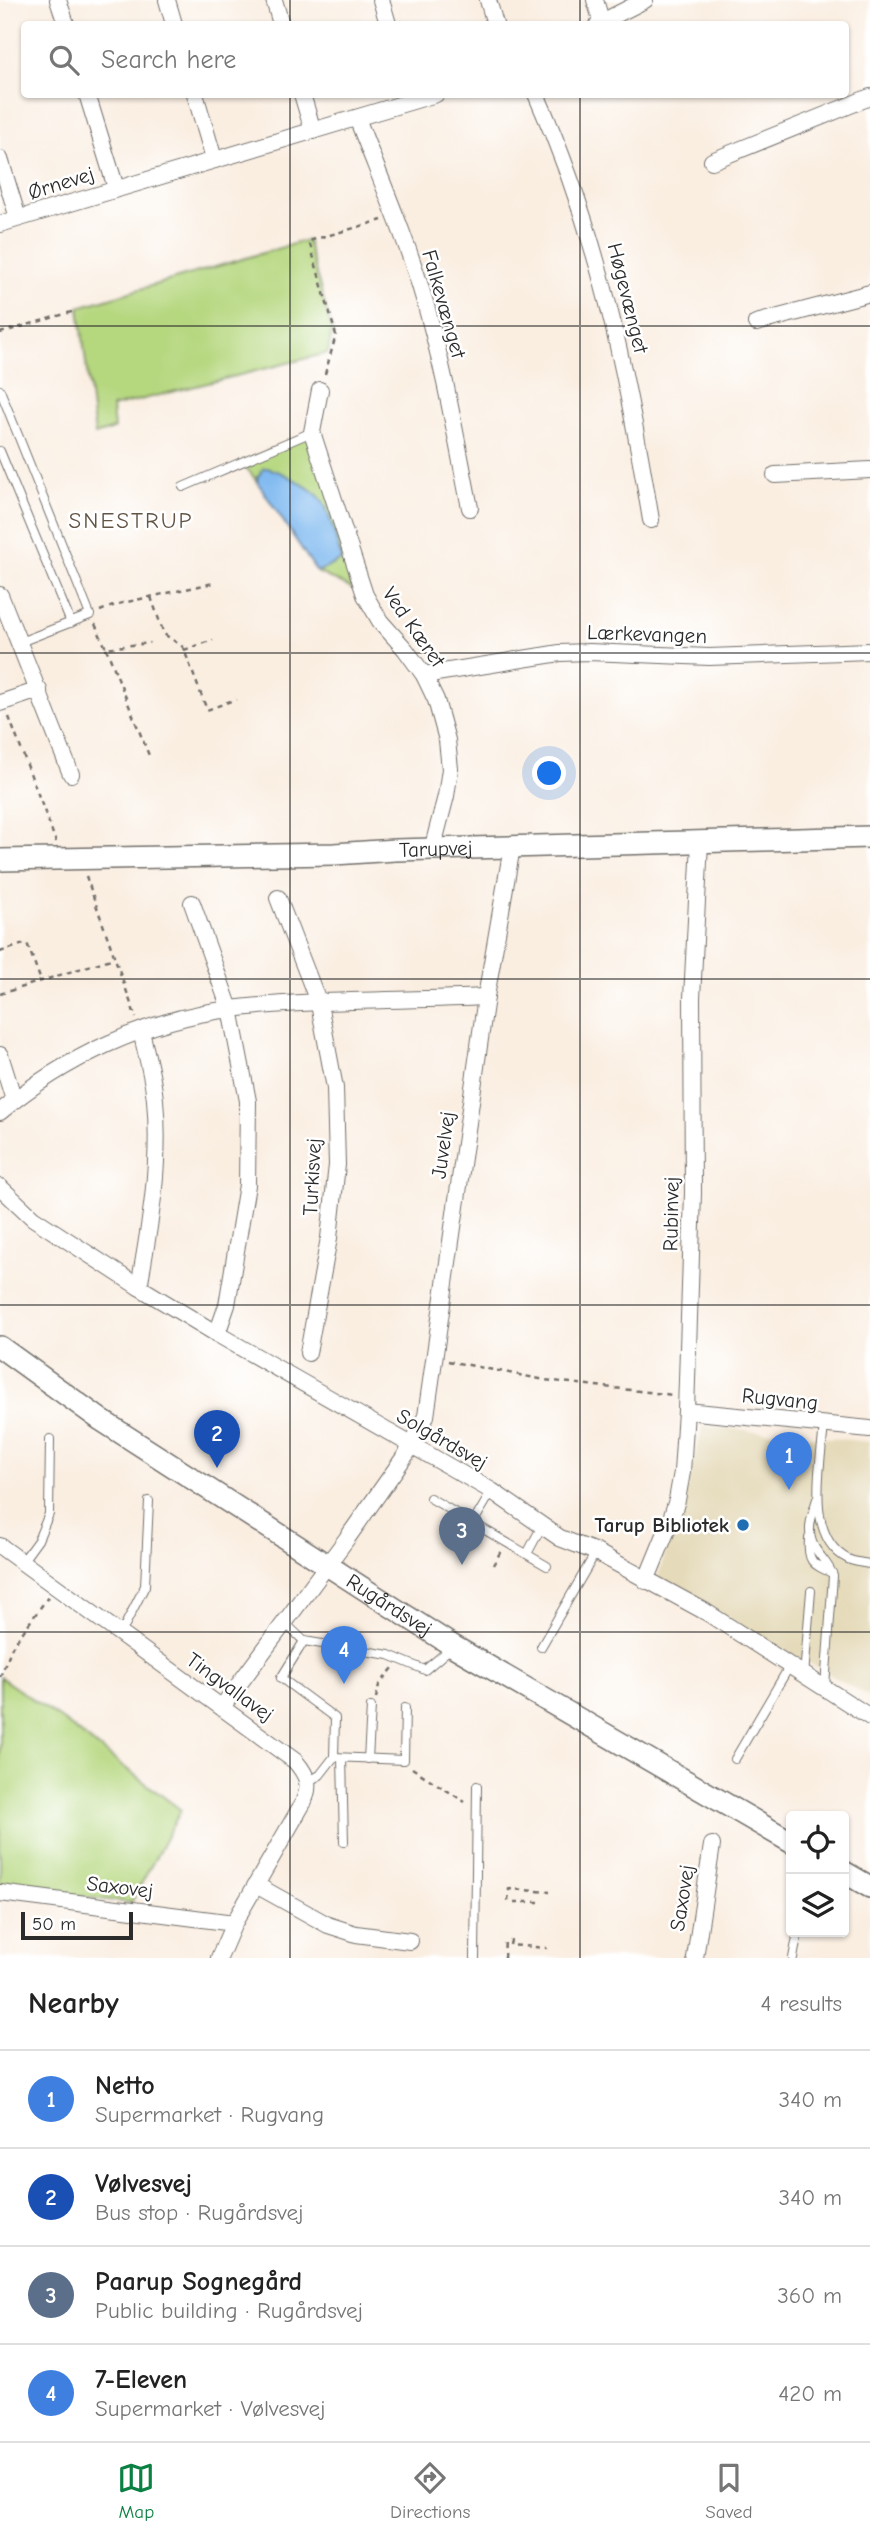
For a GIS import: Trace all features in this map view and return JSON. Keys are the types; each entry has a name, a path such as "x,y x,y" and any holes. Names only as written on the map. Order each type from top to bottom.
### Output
{"main road":[{"name":"Tarupvej","path":"0,860 334,854 870,837"},
{"name":"Rugårdsvej","path":"0,1348 101,1420 453,1646 786,1839"},
{"path":"847,1874 870,1887"}],"street":[{"path":"58,0 65,21"},
{"path":"167,0 173,21"},
{"path":"274,0 280,21"},
{"path":"381,0 387,21"},
{"path":"488,0 494,21"},
{"path":"595,0 599,21"},
{"path":"606,21 645,0"},
{"path":"712,161 870,97"},
{"name":"Ørnevej","path":"89,98 116,188"},
{"path":"196,98 214,159"},
{"path":"303,98 313,131"},
{"name":"Høgevænget","path":"538,98 569,173 611,311 632,406 651,520"},
{"name":"Ørnevej","path":"0,223 356,118 409,99"},
{"name":"Falkevænget","path":"356,118 424,298 446,383 470,508"},
{"name":"Ørnevej","path":"0,159 18,218"},
{"path":"757,323 870,293"},
{"name":"Ved Kæret","path":"320,390 312,432 365,596 380,621 424,675 436,700 447,740 450,769 432,850"},
{"path":"775,475 870,470"},
{"path":"0,595 71,774"},
{"name":"Lærkevangen","path":"424,675 560,653 709,657 870,651"},
{"path":"2,703 39,690"},
{"name":"Rubinvej","path":"646,1581 677,1500 687,1404 693,1193 692,998 700,842"},
{"name":"Juvelvej","path":"222,1707 412,1446 426,1416 486,997 512,847"},
{"name":"Turkisvej","path":"278,898 318,1004 335,1087 337,1165 329,1238 308,1353"},
{"path":"192,903 230,1009 248,1101 247,1185 227,1305 217,1334"},
{"path":"0,1112 60,1069 100,1048 141,1031 185,1018 230,1009 486,997"},
{"path":"139,1287 152,1218 157,1152 155,1098 141,1031"},
{"path":"0,1055 15,1100"},
{"name":"Solgårdsvej","path":"0,1187 33,1218 139,1287 492,1491 560,1538 596,1552 706,1612 870,1717"},
{"name":"Rugvang","path":"687,1404 824,1425 870,1429"},
{"name":"Tingvallavej","path":"0,1546 295,1762 305,1772 309,1781"},
{"path":"219,1958 234,1923 303,1803 309,1791 309,1781"},
{"name":"Saxovej","path":"695,1958 712,1845"},
{"path":"256,1885 328,1925 356,1934 410,1941"},
{"name":"Saxovej","path":"0,1893 234,1923"}],"lane":[{"path":"0,390 90,615 20,642"},
{"path":"183,487 312,432"},
{"path":"0,451 71,623"},
{"path":"824,1425 817,1499 809,1531 815,1549 832,1573 824,1688"},
{"path":"22,1562 38,1540 48,1514 50,1439"},
{"path":"473,1523 492,1491"},
{"path":"430,1498 547,1566"},
{"path":"817,1499 825,1532 834,1548 848,1559 870,1564"},
{"path":"121,1633 145,1586 149,1501"},
{"path":"527,1554 542,1524"},
{"path":"541,1647 596,1552"},
{"path":"804,1676 811,1591"},
{"path":"284,1622 304,1641 389,1655 425,1670 453,1646"},
{"path":"304,1641 281,1678 335,1717 344,1842"},
{"path":"735,1759 789,1667"},
{"path":"368,1759 371,1707"},
{"path":"309,1781 320,1775 338,1758 404,1760 405,1708"},
{"path":"475,1958 477,1786"},
{"path":"793,1958 797,1937"}],"path":[{"path":"320,390 336,335 309,242 395,216"},
{"path":"0,333 75,311"},
{"path":"150,758 91,615 118,604 213,583"},
{"path":"151,597 164,634 184,650 207,710 236,699"},
{"path":"184,650 213,640"},
{"path":"106,648 150,643"},
{"path":"2,703 115,957 141,1031"},
{"path":"0,952 27,943 41,981"},
{"path":"0,994 115,957"},
{"path":"434,1358 687,1404"},
{"path":"493,1565 500,1552"},
{"path":"0,1677 12,1647 56,1586"},
{"path":"378,1694 379,1685 399,1659"},
{"path":"404,1760 421,1776 477,1809"},
{"path":"508,1901 509,1889 550,1892"},
{"path":"514,1902 543,1902"},
{"path":"504,1958 505,1940"},
{"path":"511,1940 510,1945 547,1948"}],"shaded area":[{"path":"703,1426 870,1442 870,1697 657,1579 683,1501"}],"green space":[{"path":"307,240 332,331 328,353 112,407 114,429 95,435 79,307"},
{"path":"312,432 365,595 317,572 342,559 257,478 258,483 242,462"},
{"path":"0,1677 58,1717 181,1810 131,1903 0,1886"}],"water":[{"path":"264,468 295,480 322,500 331,520 342,560 317,572 258,483 257,478"}],"place":[{"name":"Vølvesvej","path":"217,1468"},
{"name":"Netto","path":"789,1490"},
{"name":"Tarup Bibliotek","path":"743,1525"},
{"name":"Paarup Sognegård","path":"462,1565"},
{"name":"7-Eleven","path":"344,1684"}],"district":[{"name":"SNESTRUP","path":"131,520"}]}
